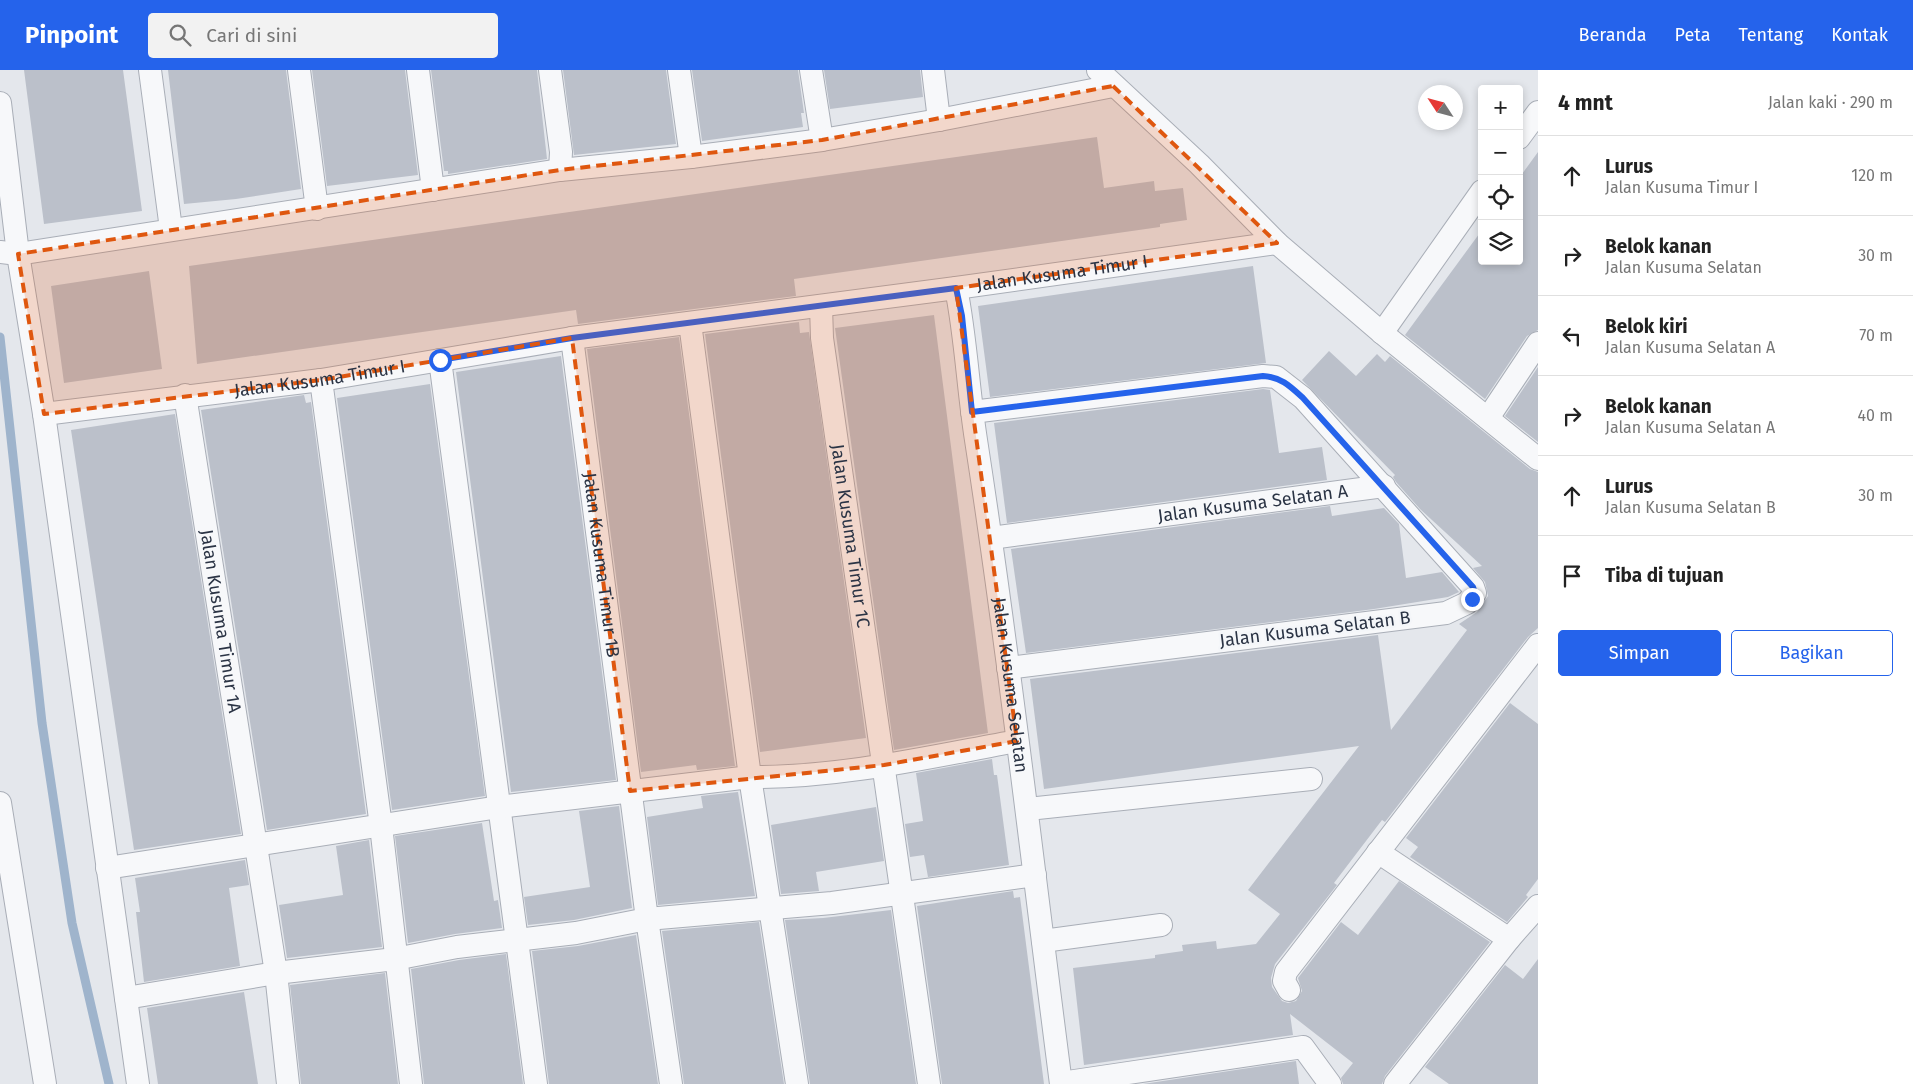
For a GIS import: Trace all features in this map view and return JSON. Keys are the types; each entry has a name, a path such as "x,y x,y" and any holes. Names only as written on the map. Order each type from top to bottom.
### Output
{"street":[{"path":"150,70 171,229"},
{"path":"299,70 317,209"},
{"path":"418,70 433,190"},
{"path":"550,70 561,152 560,170"},
{"path":"679,70 692,157"},
{"path":"810,70 822,140"},
{"path":"933,70 939,120"},
{"path":"9,253 317,209 560,170 692,157 822,140 939,120 1106,78 1199,164 1276,242 1382,333 1538,458"},
{"path":"0,103 9,253 44,414 138,1084"},
{"path":"1523,133 1538,112"},
{"path":"1382,333 1478,197"},
{"name":"Jalan Kusuma Timur I","path":"44,414 185,395 321,380 572,338 956,288 1276,242"},
{"name":"Jalan Kusuma Selatan","path":"956,288 962,316 972,412 1028,809 1061,1084"},
{"name":"Jalan Kusuma Timur 1C","path":"821,306 822,338 929,1084"},
{"path":"690,323 750,777 772,908 797,1084"},
{"name":"Jalan Kusuma Timur 1B","path":"572,338 647,920 671,1084"},
{"path":"1488,418 1538,343"},
{"path":"440,360 515,939 536,1084"},
{"name":"Jalan Kusuma Selatan A","path":"972,412 1263,376 1276,377 1287,383 1303,398 1384,486"},
{"path":"321,380 380,826 411,1084"},
{"name":"Jalan Kusuma Timur 1A","path":"185,395 254,846 276,973 288,1084"},
{"name":"Jalan Kusuma Selatan A","path":"991,538 1384,486"},
{"name":"Jalan Kusuma Selatan B","path":"1008,668 1446,613 1467,603 1475,593 1473,587 1384,486"},
{"path":"1289,990 1284,981 1286,972 1378,852 1533,660"},
{"path":"107,868 499,807 750,777 786,777 884,765 1017,741"},
{"path":"1028,809 1311,779"},
{"path":"1,818 44,1084"},
{"path":"1378,852 1509,939"},
{"path":"126,998 276,973 395,959 457,947 576,933 647,920 901,894 1035,875"},
{"path":"1396,1084 1509,939 1538,906"},
{"path":"1043,941 1161,925"},
{"path":"1061,1084 1304,1047 1330,1084"}],"highlighted area":[{"path":"1113,86 1277,243 956,288 1017,741 884,765 630,791 572,338 321,380 44,414 18,254 560,170 822,140"}],"building":[{"path":"24,70 123,70 142,211 44,224"},
{"path":"168,70 286,70 301,189 236,199 184,204"},
{"path":"312,70 405,70 418,175 327,186"},
{"path":"431,70 537,70 547,159 448,174 448,171 444,171"},
{"path":"563,70 666,70 676,144 574,155"},
{"path":"692,70 798,70 804,113 801,113 803,127 702,141"},
{"path":"824,70 920,70 923,97 830,109"},
{"path":"1097,137 1104,188 1154,181 1155,191 1183,188 1187,220 1160,224 1160,227 794,279 796,296 578,324 576,310 197,364 189,266"},
{"path":"1538,152 1538,330 1527,336 1485,399 1405,335 1478,235 1478,265 1523,265 1523,173"},
{"path":"1253,266 1266,363 990,397 978,306"},
{"path":"149,271 162,369 64,383 51,286"},
{"path":"934,315 988,733 894,750 835,328"},
{"path":"799,322 800,333 809,332 866,738 760,752 705,334"},
{"path":"679,337 735,766 697,770 696,765 641,772 587,349"},
{"path":"1329,351 1356,376 1377,354 1385,362 1390,356 1530,469 1538,472 1538,628 1528,637 1385,822 1382,820 1334,883 1337,885 1275,964 1271,978 1272,987 1282,1001 1288,1003 1296,1001 1302,991 1298,978 1341,922 1358,935 1399,881 1490,942 1385,1076 1382,1084 1343,1084 1341,1078 1353,1063 1290,1014 1293,1035 1084,1065 1073,968 1155,958 1155,955 1183,951 1182,945 1216,941 1217,949 1256,944 1280,914 1248,890 1359,746 1044,789 1030,679 1378,635 1391,730 1467,630 1459,624 1477,612 1488,596 1485,582 1473,568 1482,566 1420,509 1396,482 1393,477 1395,475 1302,380"},
{"path":"561,356 616,780 511,792 456,372"},
{"path":"1538,367 1538,442 1505,416"},
{"path":"430,384 485,796 392,810 337,398"},
{"path":"1263,389 1270,390 1279,453 1322,447 1327,480 1007,523 994,423"},
{"path":"304,395 306,403 311,402 366,814 267,830 201,410"},
{"path":"175,414 241,834 134,850 71,430"},
{"path":"1330,506 1332,516 1384,508 1399,524 1406,578 1442,572 1459,592 1448,597 1374,609 1026,653 1011,549"},
{"path":"1510,703 1538,724 1538,879 1526,895 1528,897 1507,922 1410,857 1418,847 1406,838"},
{"path":"992,759 994,775 997,775 1009,865 928,877 924,855 910,857 905,824 923,821 916,773"},
{"path":"738,792 755,896 658,905 647,817 703,808 701,796"},
{"path":"619,806 632,908 574,920 528,925 524,897 590,887 579,811"},
{"path":"876,807 884,861 816,872 819,891 781,894 771,825"},
{"path":"482,823 494,901 498,900 502,928 408,943 395,836"},
{"path":"369,840 382,947 287,958 279,905 343,895 336,846"},
{"path":"245,860 249,885 229,888 240,966 144,982 136,912 140,912 135,878"},
{"path":"1013,891 1014,898 1020,897 1044,1084 942,1084 917,906"},
{"path":"891,910 916,1084 810,1084 785,920 823,918"},
{"path":"759,922 784,1084 684,1084 662,931"},
{"path":"636,935 658,1084 549,1084 532,951 578,946"},
{"path":"506,954 523,1084 424,1084 411,969"},
{"path":"1538,959 1538,1084 1449,1084 1425,1067 1505,965 1523,979"},
{"path":"385,973 398,1084 301,1084 290,985"},
{"path":"244,992 258,1084 158,1084 147,1008"},
{"path":"1296,1061 1299,1084 1143,1084"}],"waterway":[{"path":"0,337 42,723 72,923 109,1084"}],"route":[{"path":"440,360 572,338 956,288 962,316 972,412 1263,376 1276,377 1287,383 1303,398 1384,486 1473,587 1475,593 1472,599"}]}
